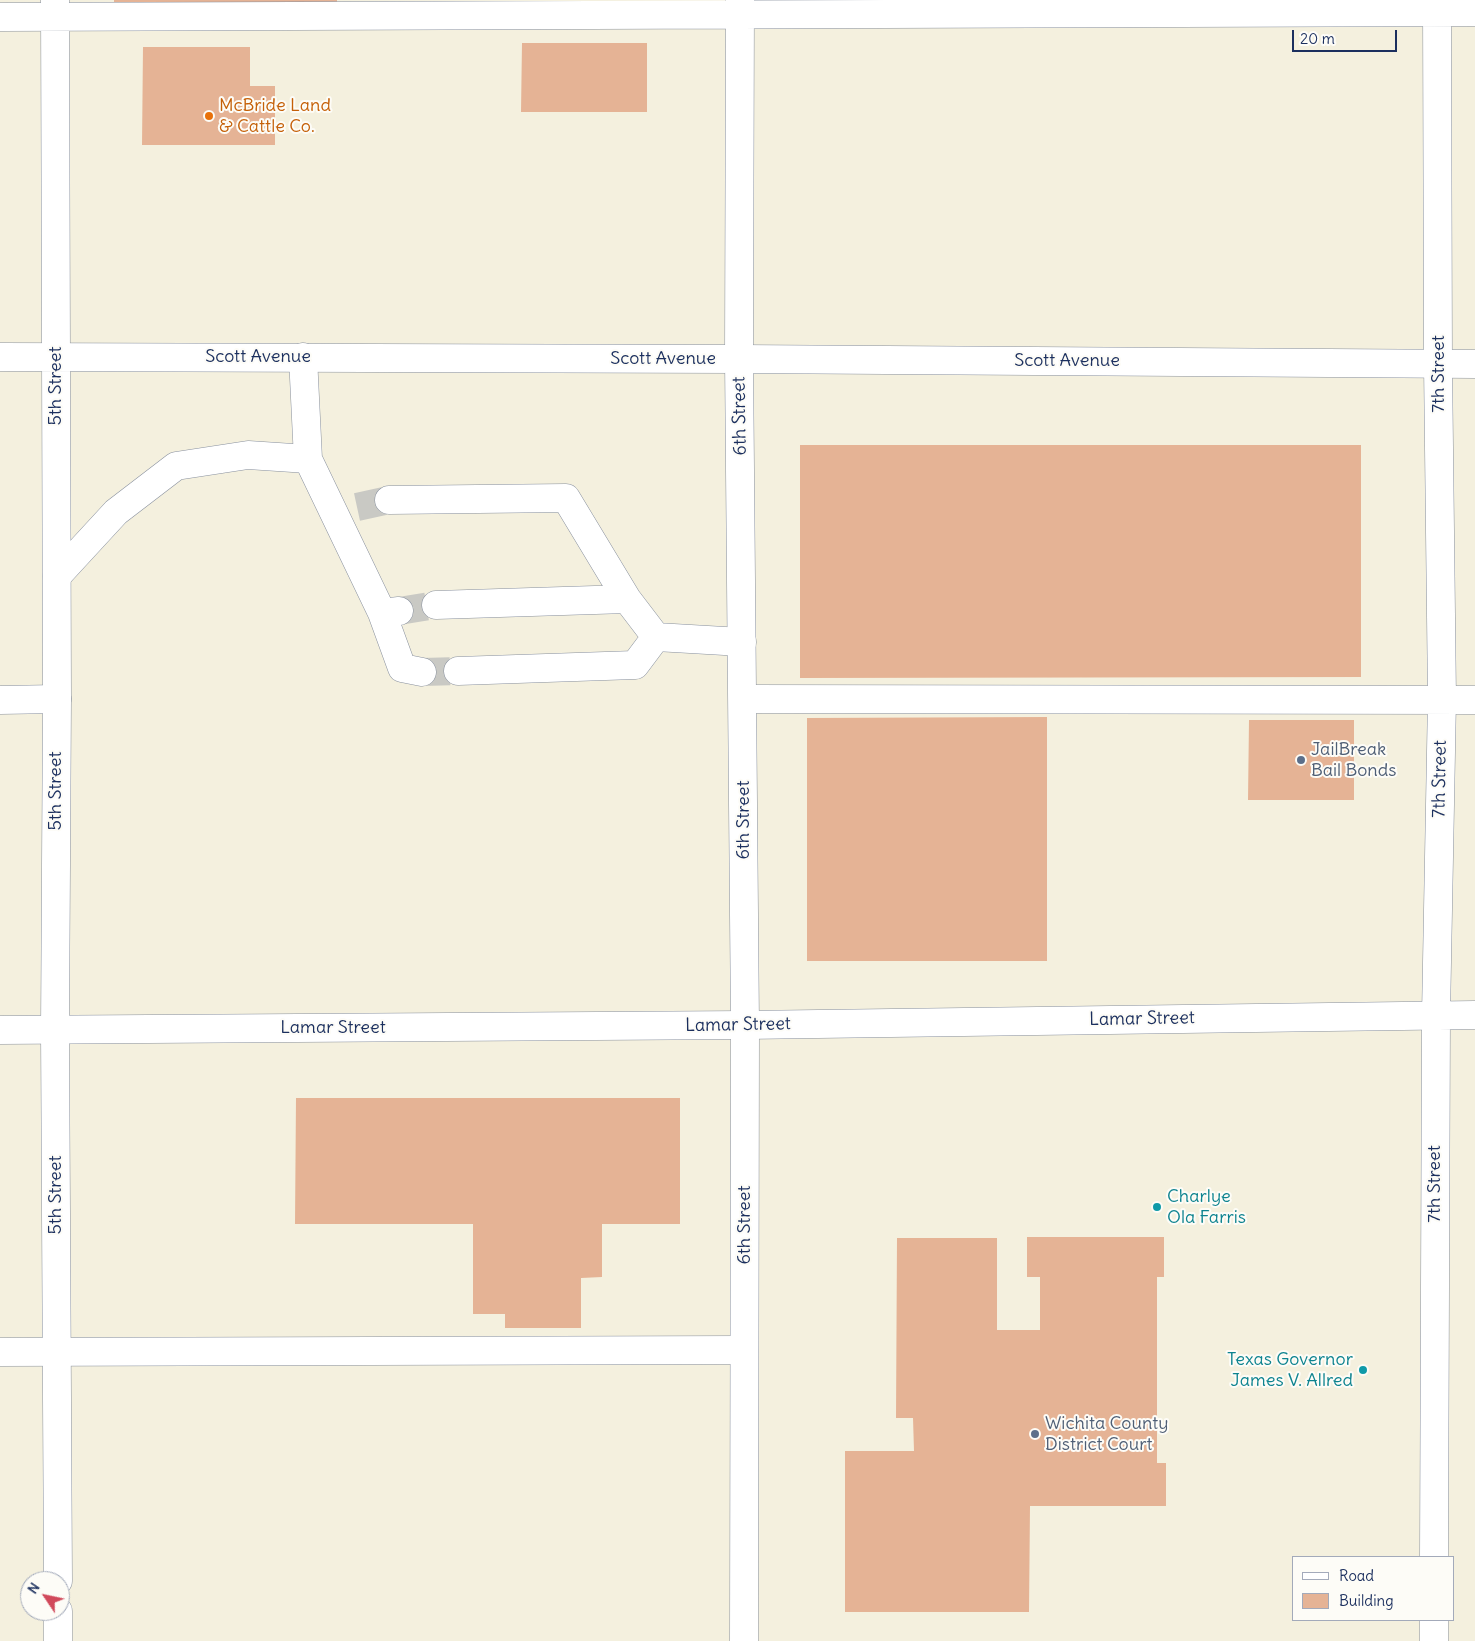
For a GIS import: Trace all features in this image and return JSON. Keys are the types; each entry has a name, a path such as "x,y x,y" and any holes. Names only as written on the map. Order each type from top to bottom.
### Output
{"main road":[{"path":"0,17 55,8 1437,6 1475,12"},
{"name":"7th Street","path":"1434,1556 1436,1015 1442,699 1438,364 1437,6"},
{"name":"5th Street","path":"55,8 57,576 55,1030 58,1571"},
{"name":"6th Street","path":"740,8 739,359 745,1025 744,1641"},
{"name":"Scott Avenue","path":"0,357 739,359 1475,364"},
{"path":"303,357 308,459 346,509 391,612 402,668 422,672"},
{"path":"57,576 116,512 176,466 248,455 308,459"},
{"path":"389,500 566,498 627,599 656,637 742,642"},
{"path":"436,604 627,599"},
{"path":"458,671 635,664 656,637"},
{"path":"0,700 57,699"},
{"path":"743,699 1475,700"},
{"name":"Lamar Street","path":"0,1030 745,1025 1475,1015"},
{"path":"0,1352 109,1350 744,1350"},
{"path":"58,1621 58,1641"},
{"path":"1434,1621 1434,1641"}],"building":[{"path":"114,0 337,0 337,2 114,2"},
{"path":"522,43 647,43 647,112 521,112"},
{"name":"McBride Land & Cattle Co.","path":"143,47 250,47 250,86 275,86 275,145 142,145"},
{"path":"800,445 1361,445 1361,677 800,678"},
{"path":"1047,717 1047,961 807,961 807,718"},
{"name":"JailBreak Bail Bonds","path":"1249,720 1354,720 1354,800 1248,800"},
{"path":"296,1098 680,1098 680,1224 602,1224 602,1277 581,1278 581,1328 505,1328 505,1314 473,1314 473,1224 295,1224"},
{"name":"Wichita County District Court","path":"1027,1237 1164,1237 1164,1277 1157,1277 1157,1463 1166,1463 1166,1506 1030,1506 1029,1612 845,1612 845,1451 914,1451 913,1418 896,1418 897,1238 997,1238 997,1330 1040,1330 1040,1277 1027,1277"}],"tunnel":[{"path":"357,507 389,500"},
{"path":"399,611 436,605"},
{"path":"422,672 458,671"}],"place":[{"name":"McBride Land & Cattle Co.","path":"209,116"},
{"name":"JailBreak Bail Bonds","path":"1301,760"},
{"name":"Charlye Ola Farris","path":"1157,1207"},
{"name":"Texas Governor James V. Allred","path":"1363,1370"},
{"name":"Wichita County District Court","path":"1035,1434"}]}
